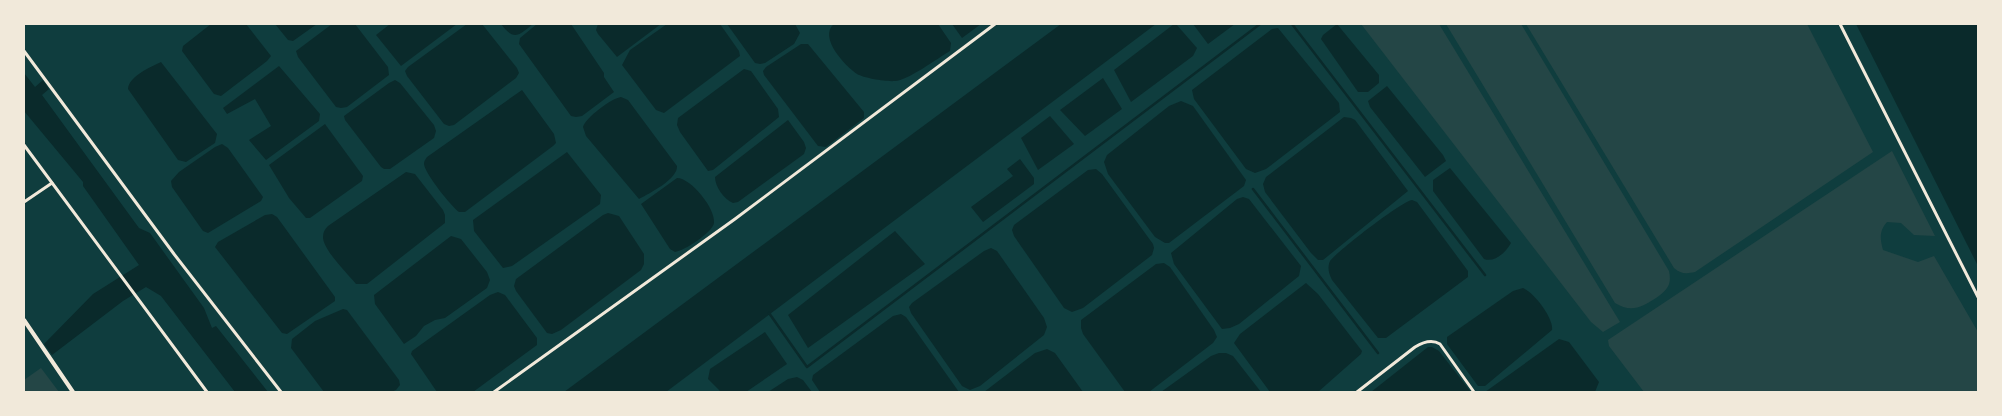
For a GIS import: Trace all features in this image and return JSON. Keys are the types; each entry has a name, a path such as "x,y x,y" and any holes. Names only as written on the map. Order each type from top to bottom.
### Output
{"street":[{"path":"494,392 735,219 995,24"},
{"path":"1840,24 1978,297"},
{"path":"24,51 174,254 281,392"},
{"path":"24,145 207,392"},
{"path":"24,202 52,183"},
{"path":"24,320 73,392"},
{"path":"1357,392 1415,347 1422,343 1434,341 1440,344 1474,392"}],"shaded area":[{"path":"211,24 246,24 271,56 221,96 214,94 182,51 183,46"},
{"path":"275,24 317,24 293,41 288,40"},
{"path":"332,24 355,24 388,67 389,75 347,107 341,108 336,107 298,57 296,51"},
{"path":"390,24 457,24 401,66 376,35"},
{"path":"467,24 482,24 519,73 516,78 454,125 449,126 444,124 405,71"},
{"path":"501,24 533,24 520,34 513,35"},
{"path":"537,24 571,24 604,73 604,77 614,92 582,116 571,116 519,44 520,38"},
{"path":"598,24 661,24 617,57 598,34 596,30"},
{"path":"667,24 720,24 739,51 740,56 664,113 656,110 622,65 630,50"},
{"path":"727,24 795,24 800,33 794,44 765,63 760,64 755,63"},
{"path":"834,24 938,24 951,43 950,51 900,80 887,81 870,78 857,74 835,51 829,36"},
{"path":"952,24 981,24 962,38"},
{"path":"1061,24 1156,24 666,392 564,392"},
{"path":"1174,24 1197,48 1193,56 1131,102 1114,70"},
{"path":"1193,24 1235,24 1208,44"},
{"path":"1337,24 1379,75 1379,83 1368,92 1358,92 1321,39 1323,35"},
{"path":"1361,24 1439,24 1620,322 1603,332 1591,322"},
{"path":"1446,24 1521,24 1669,271 1669,284 1660,295 1636,308 1626,308 1615,303"},
{"path":"1526,24 1807,24 1873,152 1695,272 1681,272 1674,268"},
{"path":"1856,24 1978,24 1978,266"},
{"path":"1278,28 1339,103 1340,112 1266,169 1255,173 1246,169 1194,99 1192,90 1272,29"},
{"path":"801,44 808,44 864,112 864,118 826,147 818,146 764,75 763,71 766,67"},
{"path":"161,62 217,134 215,143 186,162 178,160 128,89 129,84 136,76"},
{"path":"279,66 320,114 319,121 266,160 249,140 271,126 255,99 227,114 223,108"},
{"path":"744,69 751,71 778,109 779,117 713,170 708,171 680,132 677,125 678,118"},
{"path":"24,73 35,87 43,80 49,89 42,95 139,228 150,233 204,308 212,328 216,326 268,392 235,392 161,296 146,287 123,301 52,355 44,344 93,294 139,265 83,186 83,182 24,111"},
{"path":"1103,78 1122,109 1085,136 1060,110"},
{"path":"395,80 400,83 434,125 436,131 434,138 390,169 384,169 345,120 344,116"},
{"path":"1387,86 1446,161 1425,177 1370,107 1368,101"},
{"path":"522,90 554,134 556,143 465,212 459,212 434,182 426,169 425,160"},
{"path":"621,97 628,100 677,166 673,176 668,181 639,199 586,136 583,127 599,109"},
{"path":"1181,101 1193,106 1246,180 1244,186 1169,243 1165,243 1155,237 1108,174 1104,162 1107,155 1169,106"},
{"path":"1050,116 1074,144 1038,170 1021,138"},
{"path":"1344,117 1355,120 1408,191 1323,260 1318,260 1265,192 1263,184 1266,177"},
{"path":"788,120 804,142 806,148 804,154 738,202 733,203 723,196 718,189 715,177"},
{"path":"325,124 363,176 362,181 310,218 306,218 289,198 269,165"},
{"path":"222,144 228,148 263,197 261,201 208,233 203,231 172,187 171,181 179,172"},
{"path":"1892,151 1935,236 1914,235 1901,223 1887,222 1881,235 1883,250 1918,262 1934,256 1978,332 1978,392 1644,392 1609,346 1608,340"},
{"path":"567,152 601,195 600,204 512,266 503,268 474,231 473,220"},
{"path":"1020,159 1034,178 1034,184 983,222 971,207 1013,176 1007,169"},
{"path":"1450,168 1511,243 1496,258 1484,259 1433,191 1433,180"},
{"path":"1096,169 1102,174 1154,248 1152,255 1083,308 1072,312 1064,308 1014,236 1012,230 1014,225 1088,170"},
{"path":"406,172 415,174 443,210 445,223 367,284 356,284 336,262 327,248 323,237 324,231 328,226"},
{"path":"677,178 689,183 701,195 711,210 714,223 709,231 698,240 675,252 670,249 641,204"},
{"path":"1243,197 1249,199 1301,266 1299,276 1239,324 1222,329 1174,264 1171,253 1237,199"},
{"path":"1412,200 1417,202 1468,271 1468,277 1386,338 1378,338 1332,280 1329,264 1344,248 1396,209"},
{"path":"608,213 619,216 644,254 644,264 641,270 561,330 552,334 547,333 516,291 514,286 516,279"},
{"path":"272,214 277,217 335,297 335,301 287,334 282,333 215,247 218,242 265,215"},
{"path":"895,231 925,264 808,348 788,315"},
{"path":"451,236 461,239 487,272 490,280 487,288 445,318 435,320 424,326 416,336 404,344 375,304 374,295"},
{"path":"991,248 997,251 1044,318 1047,327 1044,335 980,386 970,390 962,386 911,313 909,307 984,251"},
{"path":"1164,263 1170,267 1217,337 1213,343 1149,392 1125,392 1083,334 1081,320 1156,264"},
{"path":"1306,283 1318,294 1362,351 1361,354 1318,392 1270,392 1234,343 1240,334"},
{"path":"1523,288 1532,295 1547,313 1552,330 1485,386 1478,386 1447,344 1447,337 1513,291"},
{"path":"498,292 505,295 537,338 537,345 473,392 437,392 411,354 412,351 490,295"},
{"path":"343,309 347,310 399,380 400,385 396,390 391,392 324,392 291,348 292,339 315,321"},
{"path":"901,314 906,317 959,392 820,392 812,380 813,375 893,316"},
{"path":"765,332 787,364 746,392 721,392 708,379 710,369"},
{"path":"1559,339 1569,342 1599,382 1595,392 1485,392"},
{"path":"1428,347 1439,351 1471,392 1371,392"},
{"path":"1047,349 1055,353 1083,392 984,392 1035,353"},
{"path":"1219,353 1233,356 1261,392 1161,392 1211,356"},
{"path":"41,368 59,392 24,392 24,380"},
{"path":"797,377 803,380 812,392 768,392 788,379"}],"waterway":[{"path":"769,313 807,367 1260,24"},
{"path":"1292,24 1485,275"},
{"path":"1253,189 1378,353"}]}
